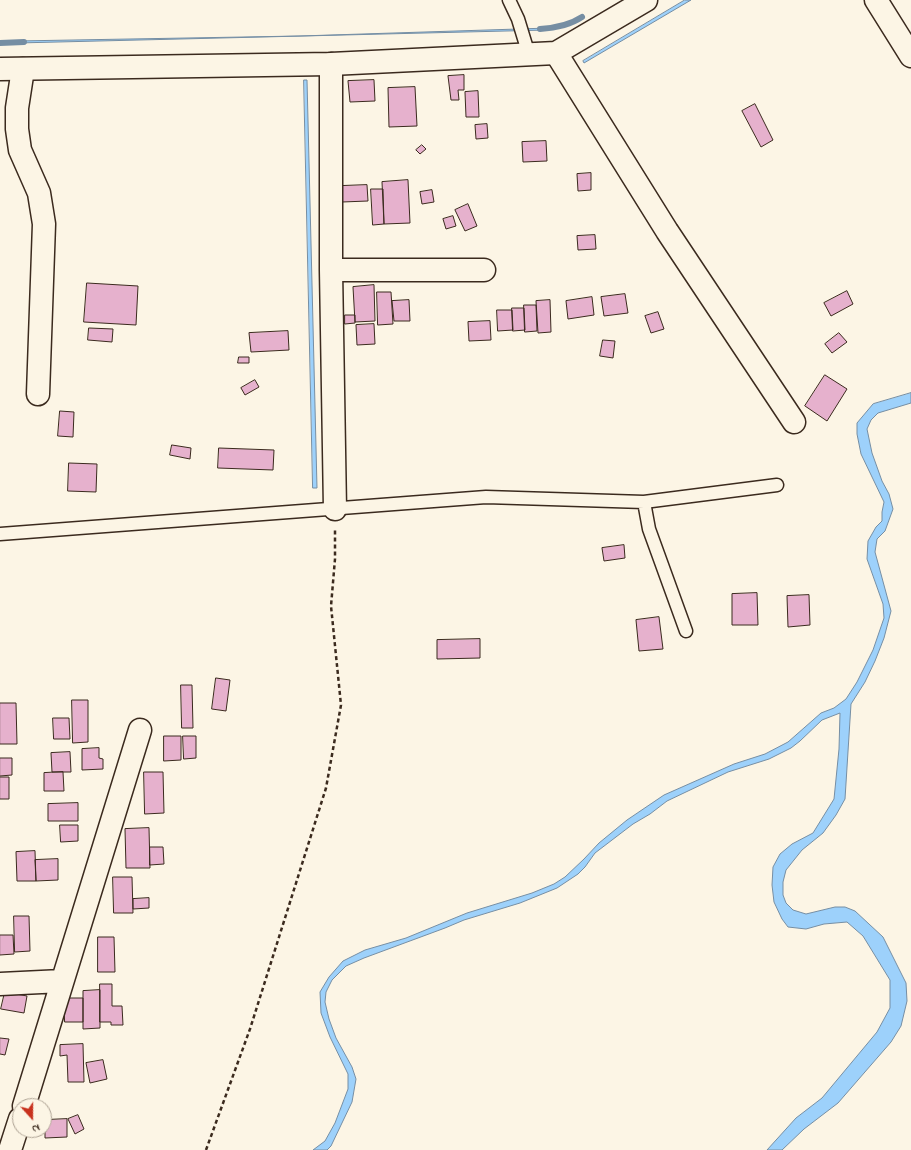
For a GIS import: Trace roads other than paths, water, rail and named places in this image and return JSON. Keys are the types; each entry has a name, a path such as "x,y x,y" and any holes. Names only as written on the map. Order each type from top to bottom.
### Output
{"street":[{"path":"0,69 331,64 556,53 646,0"},
{"path":"876,0 911,56"},
{"path":"556,53 667,231 794,422"},
{"path":"331,64 331,270 335,509"},
{"path":"23,69 17,108 17,129 20,150 39,193 44,224 38,394"},
{"path":"331,270 484,270"},
{"path":"26,1098 140,730"},
{"path":"0,984 62,982"},
{"path":"10,1150 14,1138"}],"lane":[{"path":"509,0 518,19 528,54"},
{"path":"0,534 486,497 644,502 777,485"},
{"path":"644,502 649,529 686,631"}],"water":[{"path":"685,0 691,0 584,63 583,61"},
{"path":"557,26 559,28 547,30 17,43 16,41 300,36 549,28"},
{"path":"304,80 307,80 317,488 313,488"},
{"path":"911,393 911,403 878,413 871,420 867,429 872,453 882,481 889,494 893,509 885,531 877,539 875,552 891,611 884,638 875,661 865,682 851,704 845,799 823,833 802,850 786,870 783,882 783,895 786,903 793,910 806,914 835,907 845,907 855,911 883,937 906,983 907,1001 901,1026 891,1042 838,1103 804,1129 782,1150 767,1150 796,1118 822,1098 877,1032 890,1008 890,980 863,936 847,922 824,924 806,929 788,927 782,919 774,902 772,885 773,867 780,854 792,844 813,833 834,799 839,749 840,713 822,720 791,748 769,759 728,772 667,801 650,814 633,824 595,853 578,874 557,888 520,903 464,920 346,966 332,980 326,992 325,1002 336,1038 352,1067 356,1079 352,1102 331,1146 327,1150 313,1150 325,1141 335,1123 348,1089 348,1074 330,1037 321,1013 320,992 329,977 343,961 365,950 406,938 467,913 532,893 554,884 565,877 599,843 627,820 664,795 734,764 765,754 788,742 821,713 834,708 846,699 857,682 873,650 884,618 883,604 867,559 868,541 876,527 882,521 884,502 861,454 857,434 857,423 873,404"}],"waterway":[{"path":"540,29 562,26 582,17"},
{"path":"0,43 24,42"}]}
